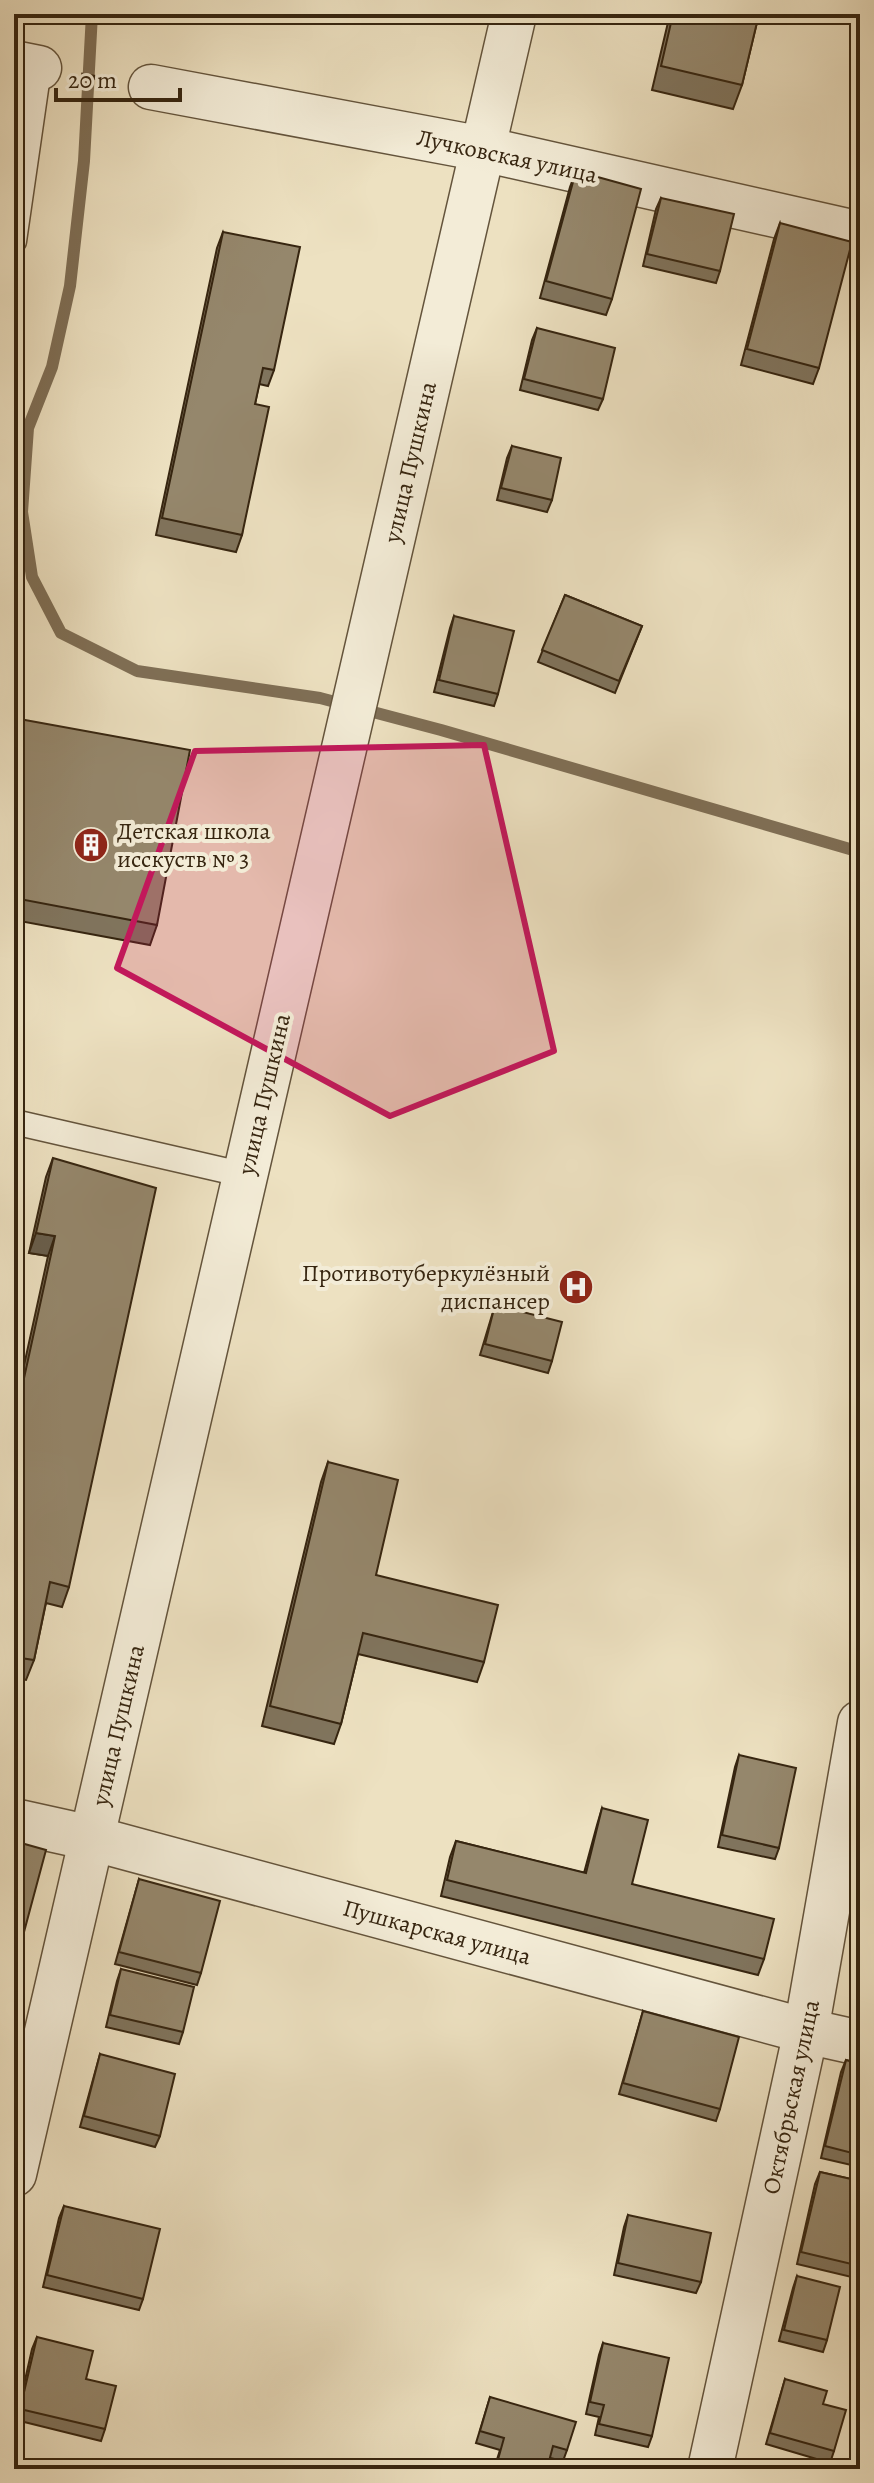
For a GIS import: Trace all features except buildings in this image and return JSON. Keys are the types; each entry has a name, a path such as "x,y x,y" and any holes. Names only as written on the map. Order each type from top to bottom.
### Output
{"street":[{"name":"улица Пушкина","path":"14,2174 514,14"},
{"name":"Лучковская улица","path":"151,87 483,149 860,234"},
{"name":"Октябрьская улица","path":"710,2469 806,2031 860,1723"},
{"name":"Пушкарская улица","path":"14,1821 91,1838 860,2043"}],"lane":[{"path":"14,241 26,66"},
{"path":"14,1122 245,1175"}],"path":[{"path":"26,66 151,87"}],"highlighted area":[{"path":"484,745 554,1051 390,1116 117,968 195,751"}],"waterway":[{"path":"92,14 84,161 70,286 52,367 28,428 22,512 32,577 61,633 137,671 320,698 441,730 860,852"}],"place":[{"name":"Детская школа исскуств № 3","path":"91,845"},
{"name":"Противотуберкулёзный диспансер","path":"576,1287"}]}
